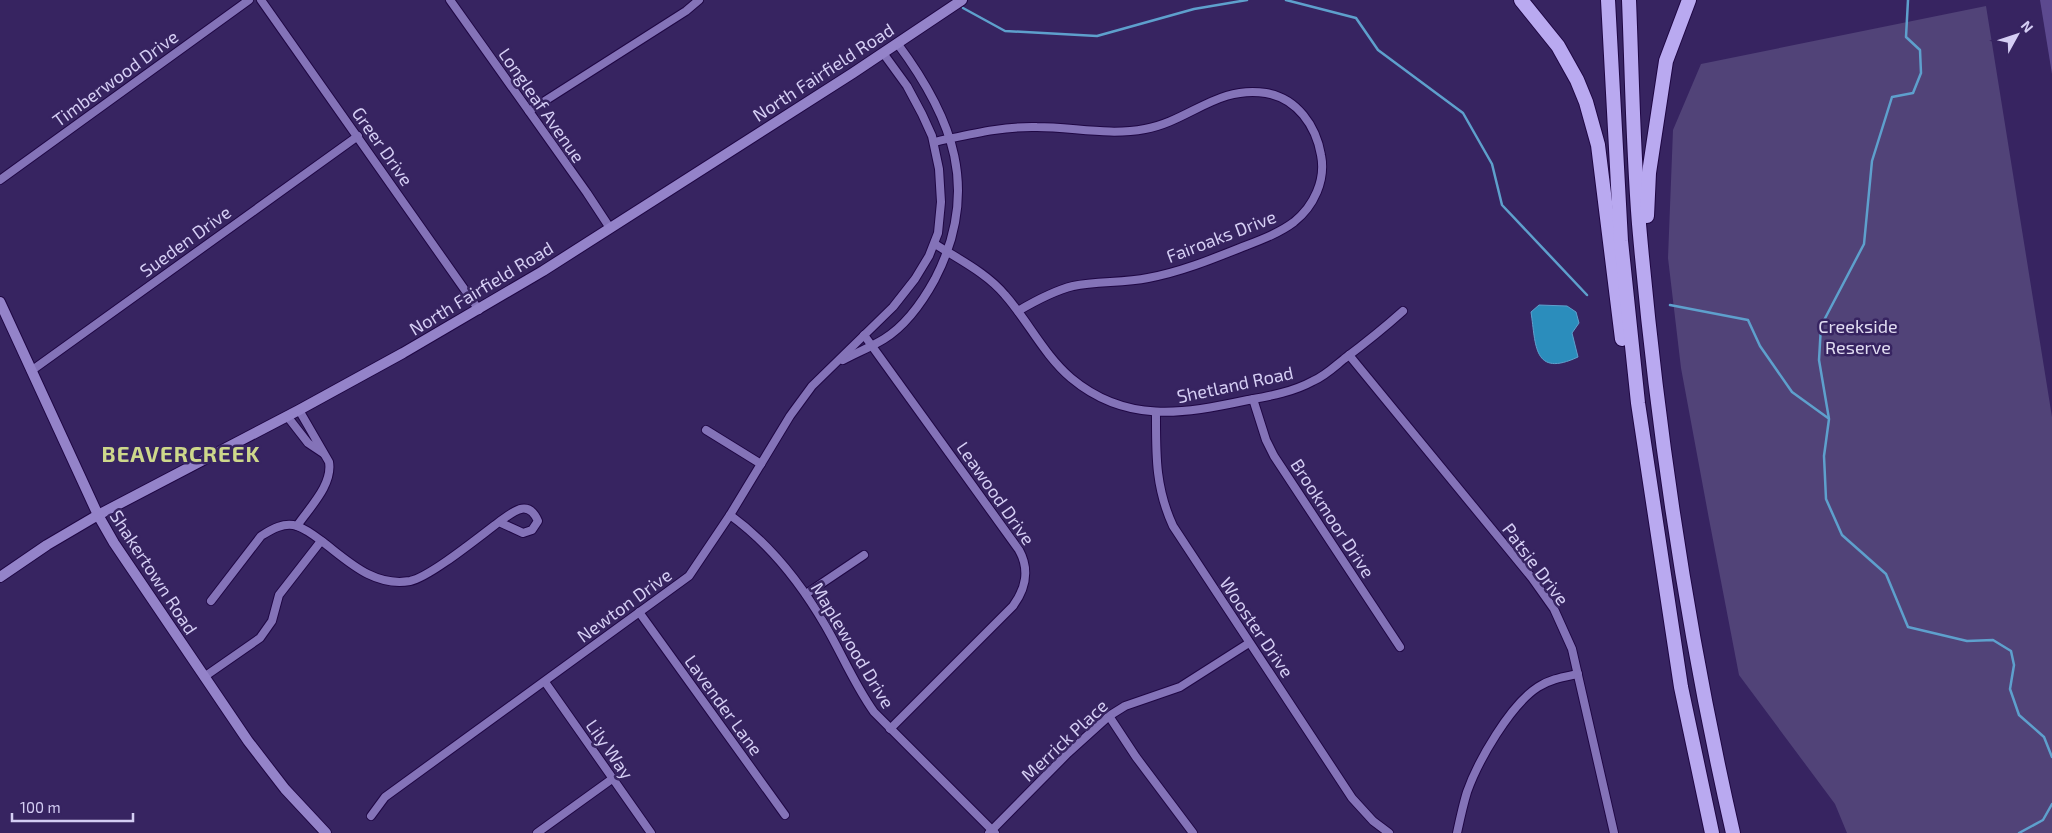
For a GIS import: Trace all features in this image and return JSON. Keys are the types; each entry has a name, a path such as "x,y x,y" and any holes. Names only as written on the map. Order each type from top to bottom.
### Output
{"highway":[{"path":"1521,0 1549,33 1566,59 1586,102 1598,145 1620,329 1638,403"},
{"path":"1608,0 1621,241 1638,403 1681,687 1712,833"},
{"path":"1629,0 1639,221 1667,478 1717,764 1733,833"},
{"path":"1646,289 1648,174 1656,117 1666,61 1689,0"}],"main road":[{"name":"North Fairfield Road","path":"0,577 47,545 98,515 299,410 479,310 883,53 962,0"},
{"name":"Shakertown Road","path":"0,302 98,515 204,677 264,763 285,789 326,833"}],"street":[{"name":"Timberwood Drive","path":"0,180 249,0"},
{"name":"Greer Drive","path":"260,0 358,136 479,310"},
{"name":"Longleaf Avenue","path":"450,0 610,228"},
{"path":"529,111 686,11 699,0"},
{"name":"Newton Drive","path":"836,363 884,339 917,307 931,286 948,252 955,224 958,195 951,139 943,116 927,86 897,44"},
{"name":"Newton Drive","path":"371,816 385,797 689,576 730,515 790,416 812,386 907,291 935,244 940,223 939,169 934,142 922,114 907,86 883,53"},
{"name":"Fairoaks Drive","path":"934,142 1015,127 1050,127 1098,132 1145,129 1169,122 1223,96 1242,92 1271,94 1288,102 1305,116 1315,133 1322,160 1319,186 1307,209 1284,229 1193,267 1149,278 1071,286 1046,296 1018,311"},
{"name":"Sueden Drive","path":"31,371 358,136"},
{"name":"Shetland Road","path":"935,244 999,288 1059,366 1079,384 1105,399 1129,408 1156,413 1198,410 1254,399 1282,393 1313,382 1403,311"},
{"name":"Leawood Drive","path":"864,336 1019,550 1024,560 1026,573 1024,588 1013,606 890,729"},
{"name":"Patsie Drive","path":"1349,355 1542,590 1554,609 1567,636 1578,674 1614,833"},
{"name":"Brookmoor Drive","path":"1254,399 1266,440 1274,456 1400,647"},
{"path":"297,526 327,482 330,471 329,462 325,454 299,410"},
{"name":"Wooster Drive","path":"1156,413 1157,473 1161,494 1167,513 1180,538 1352,798 1372,821 1388,833"},
{"path":"287,416 308,443 325,454"},
{"path":"706,430 761,464"},
{"path":"211,601 261,536 273,528 283,525 297,526 363,572 378,579 393,582 411,581 426,575 499,522 516,510 525,508 534,512 538,520 532,530 523,533 499,522"},
{"name":"Maplewood Drive","path":"730,515 772,551 806,594 825,624 861,693 890,729 992,832"},
{"path":"204,677 260,638 272,621 279,595 321,541"},
{"path":"806,594 864,555"},
{"name":"Lavender Lane","path":"639,612 785,815"},
{"name":"Merrick Place","path":"992,832 1095,727 1109,716 1133,702 1180,688 1249,643"},
{"path":"1457,833 1470,784 1484,757 1514,709 1526,696 1549,681 1578,674"},
{"name":"Lily Way","path":"545,682 651,833"},
{"path":"1109,716 1193,833"},
{"path":"537,833 612,779"}],"green space":[{"name":"Creekside Reserve","path":"1986,6 2052,417 2052,833 1847,833 1835,804 1739,675 1681,368 1668,258 1673,130 1701,64"}],"shaded area":[{"path":"2040,0 2052,0 2052,74"}],"water":[{"path":"1539,305 1567,306 1576,312 1579,323 1572,333 1578,357 1552,363 1545,361 1540,355 1536,346 1531,312"}],"waterway":[{"path":"963,8 1005,31 1097,36 1194,9 1247,0"},
{"path":"1286,0 1356,18 1378,50 1463,113 1492,164 1502,205 1587,295"},
{"path":"1908,0 1906,37 1920,50 1921,73 1913,93 1892,97 1872,161 1864,244 1821,326 1819,360 1829,419 1824,456 1826,499 1842,535 1886,574 1908,627 1967,641 1993,640 2011,651 2014,665 2010,689 2019,715 2044,737 2052,757"},
{"path":"1670,305 1748,320 1760,346 1792,392 1828,418"},
{"path":"2019,833 2043,820 2052,804"}],"district":[{"name":"BEAVERCREEK","path":"181,453"}]}
